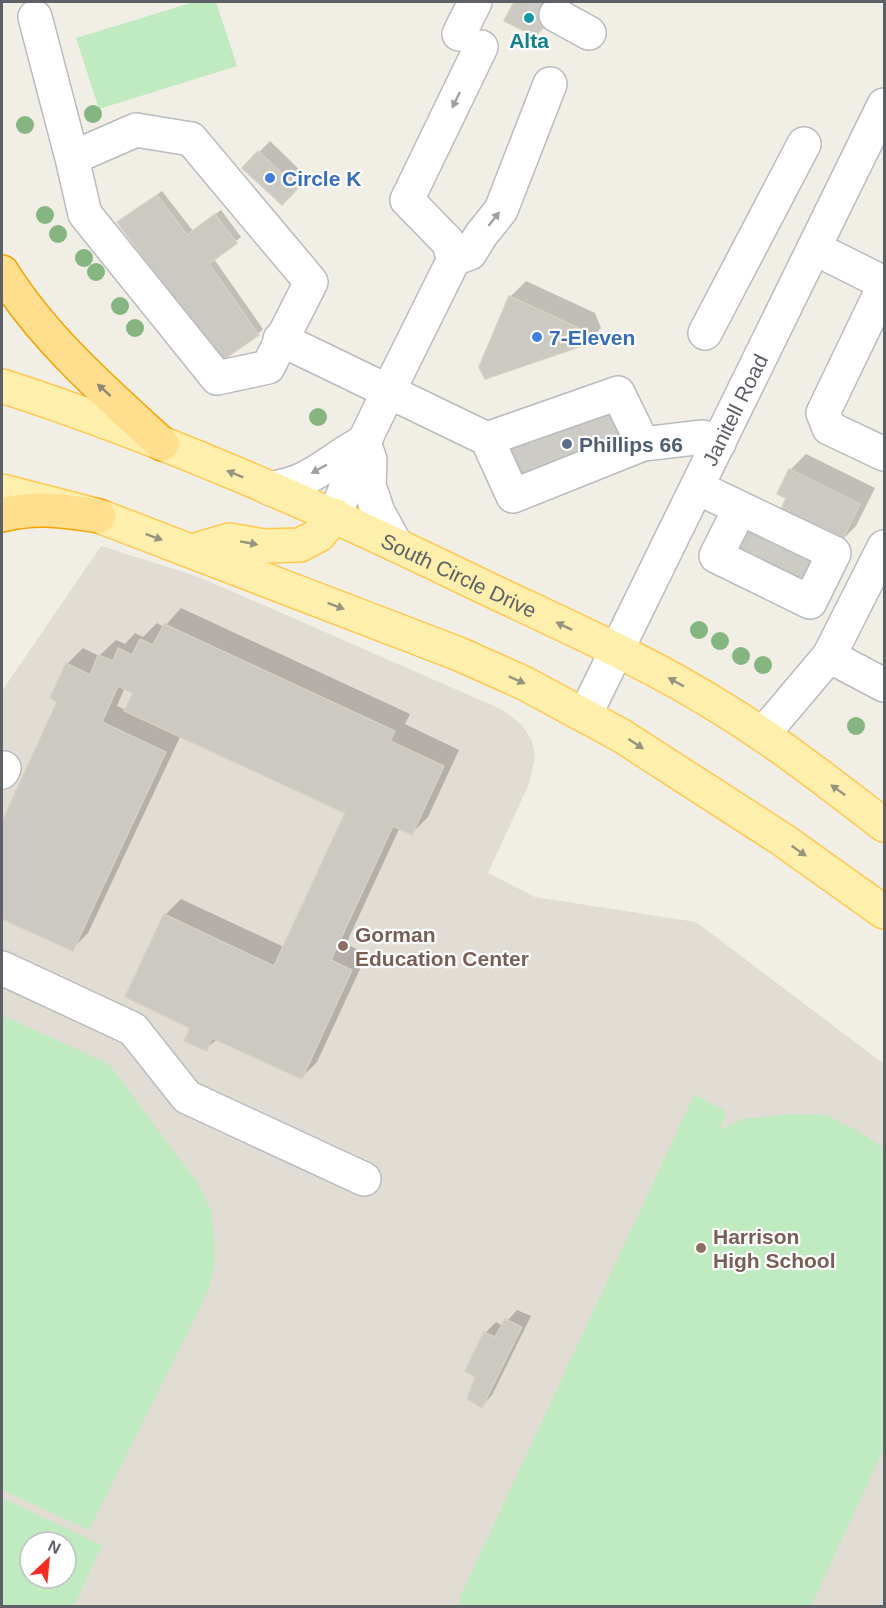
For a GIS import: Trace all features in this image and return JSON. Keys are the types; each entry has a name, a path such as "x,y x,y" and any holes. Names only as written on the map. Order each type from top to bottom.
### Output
{"highway":[{"path":"2,272 36,319 62,349 162,444"},
{"path":"2,515 46,508 99,516"}],"main road":[{"name":"South Circle Drive","path":"2,386 162,444 335,515 617,651 722,708 763,734 885,825"},
{"path":"2,491 99,516 192,550 459,654 524,682 622,736 783,840 885,912"},
{"path":"192,550 229,540 264,546 300,545 319,535 335,515"}],"street":[{"path":"454,259 448,242 407,200 470,40 475,2"},
{"path":"556,15 589,33"},
{"path":"35,17 85,214 217,378 268,367 280,339 311,282 191,139 136,130 72,158"},
{"path":"335,515 364,442 454,259 470,253 501,210 550,84"},
{"name":"Janitell Road","path":"585,715 885,105"},
{"path":"705,333 804,144"},
{"path":"814,248 885,284 823,413 829,428 885,454"},
{"path":"280,339 487,439 549,450 601,431 643,444 703,437 719,443"},
{"path":"487,439 513,496 549,450 601,431 618,393 643,444"},
{"path":"271,489 299,481 364,442"},
{"path":"364,442 370,460 369,486 378,512 396,545"},
{"path":"698,488 740,508 764,550 794,565 764,550 716,556 740,508"},
{"path":"763,734 829,656 885,547"},
{"path":"829,656 885,685"},
{"path":"2,969 133,1029 186,1097 364,1179"}],"shaded area":[{"path":"101,546 199,577 503,710 521,724 532,740 535,758 529,784 488,873 535,897 696,922 884,1064 884,1606 2,1606 2,691"}],"green space":[{"path":"194,2 216,2 237,66 99,109 76,38"},
{"path":"2,1015 109,1064 196,1181 211,1210 215,1263 209,1289 89,1530 2,1490"},
{"path":"694,1095 726,1111 720,1130 743,1119 789,1114 826,1115 858,1131 884,1148 884,1448 811,1606 459,1606 461,1595"},
{"path":"2,1498 70,1530 18,1530 18,1590 78,1590 78,1534 102,1545 74,1606 2,1606"}],"building":[{"name":"Alta","path":"514,2 570,2 535,36 504,21"},
{"name":"Alta","path":"514,2 570,2 535,36 504,21"},
{"name":"Circle K","path":"258,151 298,188 282,205 242,168"},
{"path":"157,195 187,235 215,214 237,243 209,264 259,335 220,362 117,222"},
{"name":"7-Eleven","path":"509,296 579,328 585,345 485,379 479,367"},
{"name":"Phillips 66","path":"615,411 626,437 521,478 506,451"},
{"path":"789,469 860,504 840,544 779,514 786,498 777,494"},
{"path":"748,525 823,564 811,589 735,550"},
{"path":"164,624 395,731 390,741 444,766 412,835 393,826 331,960 352,970 302,1079 212,1038 207,1051 184,1041 190,1028 125,997 164,914 274,966 345,813 124,711 133,693 118,686 102,722 166,752 73,951 2,919 2,822 57,702 50,698 66,663 90,675 98,655 113,661 118,648 132,655 140,639 153,645"},
{"path":"505,1319 522,1327 482,1408 467,1399 475,1377 465,1371 484,1332 495,1337"}],"tunnel":[{"path":"531,2 556,15"},
{"path":"595,418 605,446"},
{"path":"559,431 570,457"},
{"path":"530,442 540,470"},
{"path":"758,563 770,537"},
{"path":"788,578 800,552"}],"place":[{"name":"Alta","path":"529,18"},
{"name":"Circle K","path":"270,178"},
{"name":"7-Eleven","path":"537,337"},
{"name":"Phillips 66","path":"567,444"},
{"name":"Gorman Education Center","path":"343,946"},
{"name":"Harrison High School","path":"701,1248"}]}
